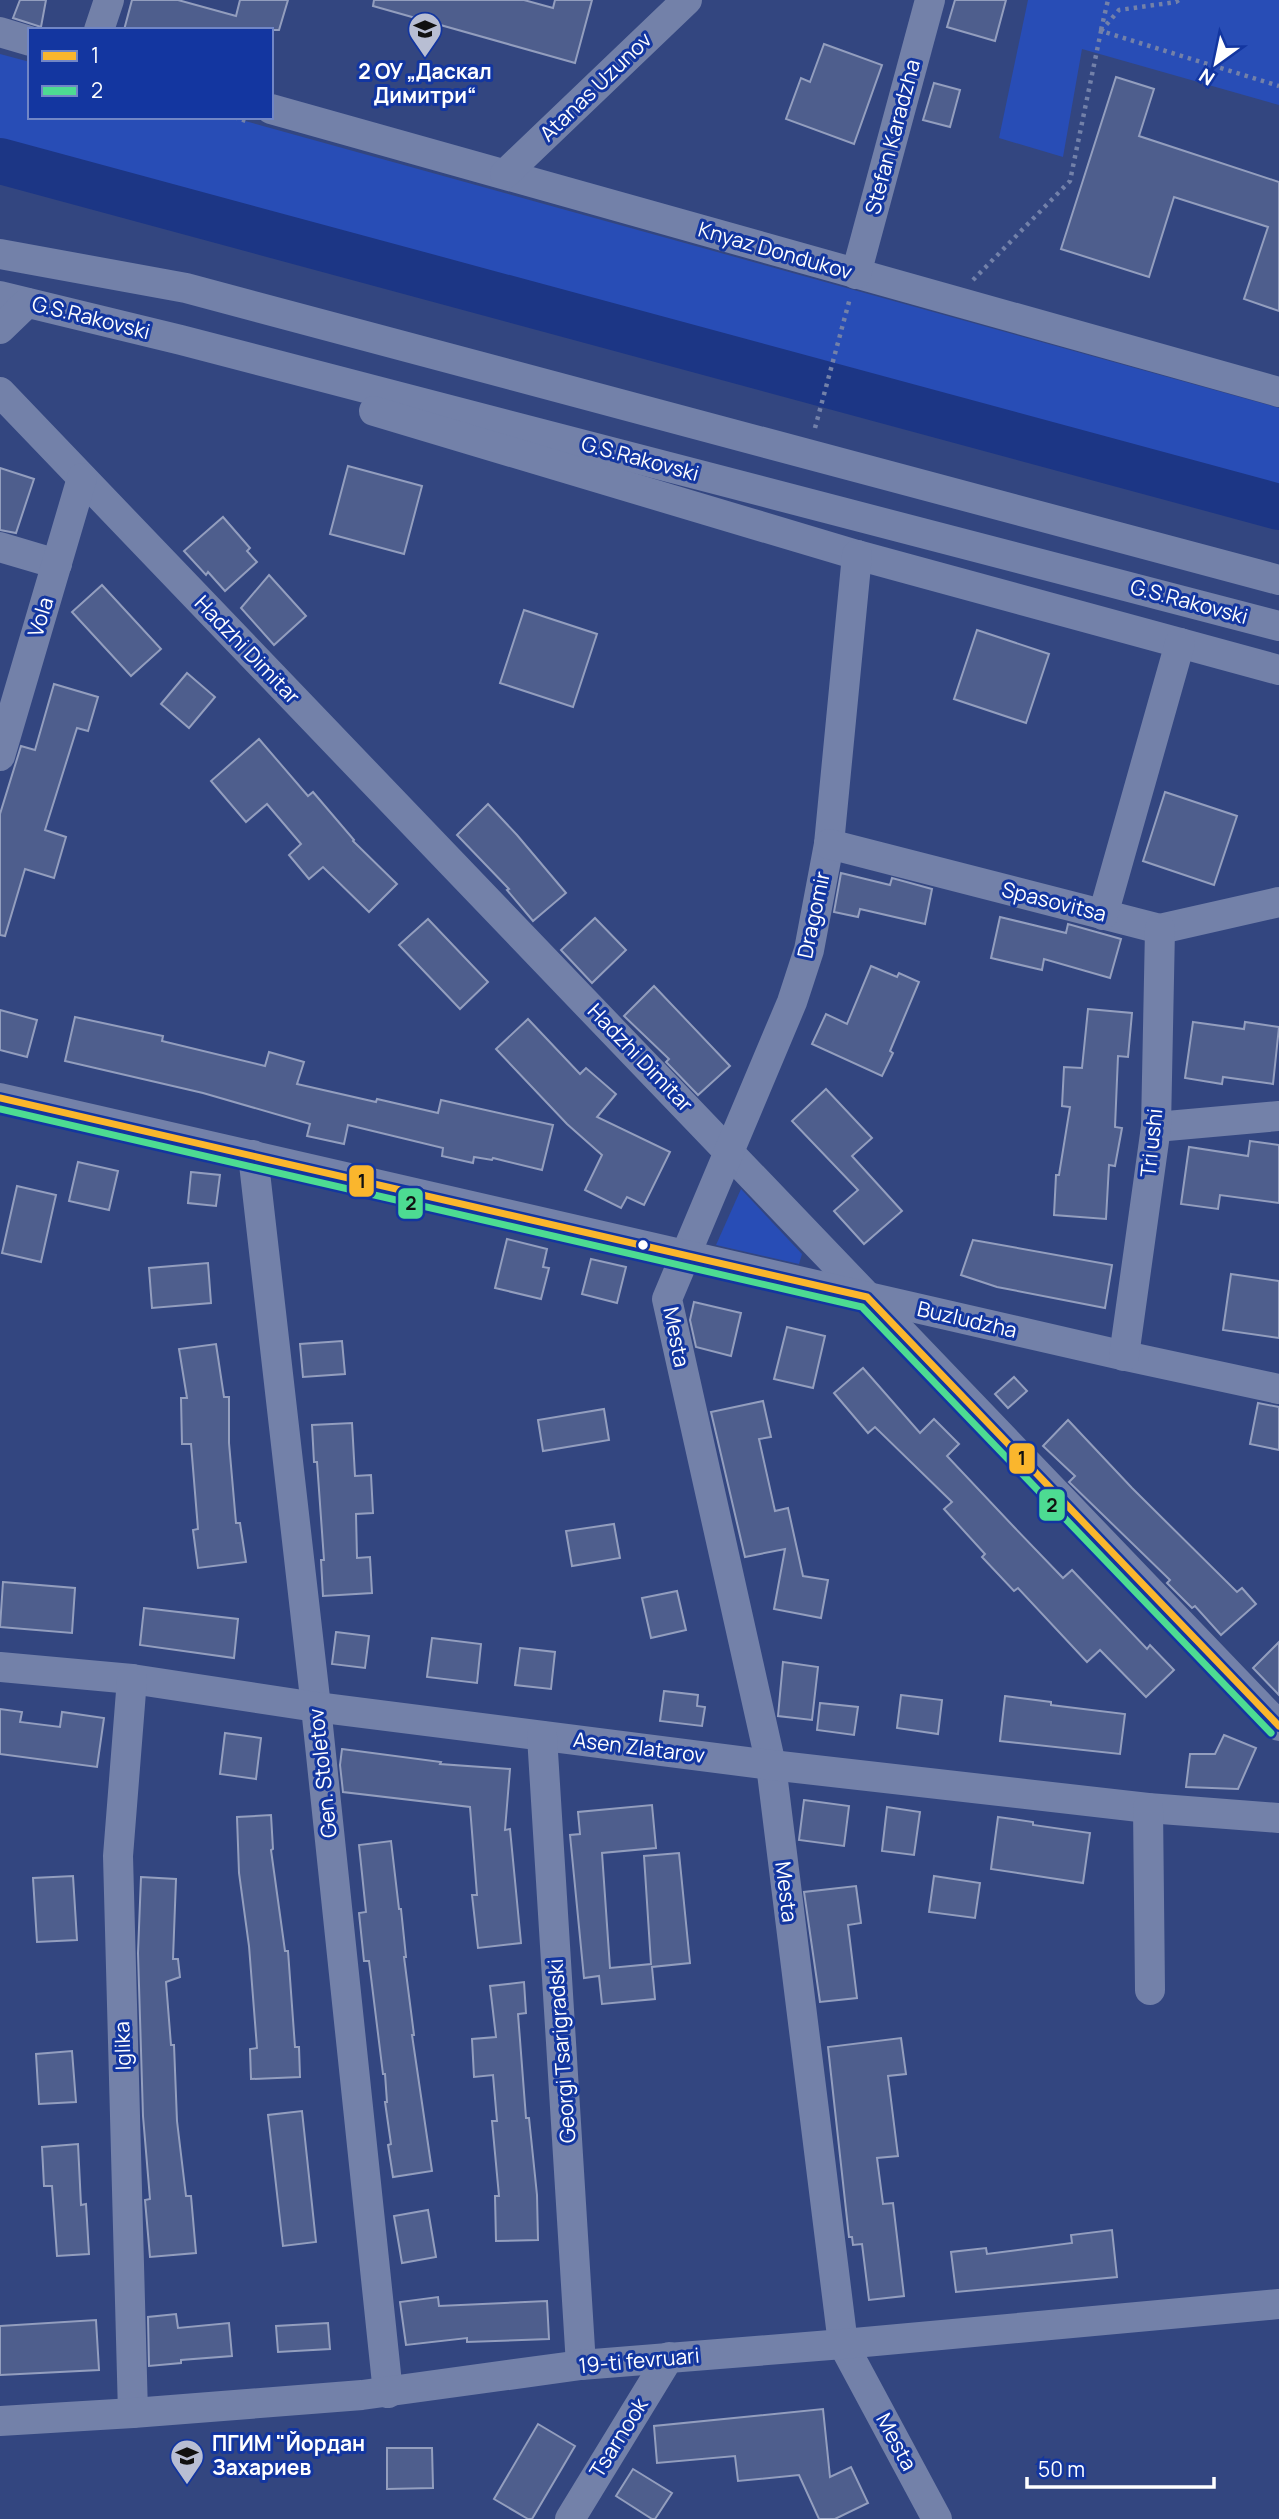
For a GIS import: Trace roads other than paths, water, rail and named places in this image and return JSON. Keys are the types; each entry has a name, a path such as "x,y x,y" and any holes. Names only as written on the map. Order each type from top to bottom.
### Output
{"street":[{"path":"100,28 109,0"},
{"name":"Atanas Uzunov","path":"505,174 687,0"},
{"name":"Stefan Karadzha","path":"856,274 930,0"},
{"path":"0,32 28,40"},
{"name":"Knyaz Dondukov","path":"273,110 1279,392"},
{"name":"G.S.Rakovski","path":"0,254 186,288 1279,580"},
{"path":"0,329 13,300"},
{"name":"G.S.Rakovski","path":"13,300 181,340 1279,626"},
{"path":"181,340 243,372 857,555 1279,670"},
{"name":"Hadzhi Dimitar","path":"0,392 1279,1726"},
{"name":"Vola","path":"0,756 82,478"},
{"path":"0,547 57,564"},
{"name":"Dragomir","path":"686,1254 792,1002 809,950 829,844 857,555"},
{"path":"1103,915 1180,643"},
{"name":"Spasovitsa","path":"829,844 1160,929 1279,902"},
{"name":"Tri ushi","path":"1124,1356 1156,1126 1160,929"},
{"name":"Buzludzha","path":"0,1098 1124,1356 1279,1389"},
{"path":"1156,1126 1279,1116"},
{"name":"Gen. Stoletov","path":"253,1155 316,1707 388,2393"},
{"name":"Mesta","path":"686,1254 667,1299 771,1765 843,2344 937,2519"},
{"name":"Asen Zlatarov","path":"0,1667 132,1679 316,1707 771,1765 1149,1808 1279,1818"},
{"name":"Iglika","path":"132,1679 118,1856 133,2413"},
{"name":"Georgi Tsarigradski","path":"542,1736 581,2365"},
{"path":"1149,1808 1150,1990"},
{"name":"19-ti fevruari","path":"0,2421 388,2393 581,2365 1279,2304"},
{"name":"Tsarnook","path":"570,2519 669,2357"}],"waterway":[{"path":"0,161 1279,507"}],"place":[{"name":"2 ОУ „Даскал Димитри“","path":"425,59"},
{"name":"ПГИМ \"Йордан Захариев","path":"187,2486"}]}
